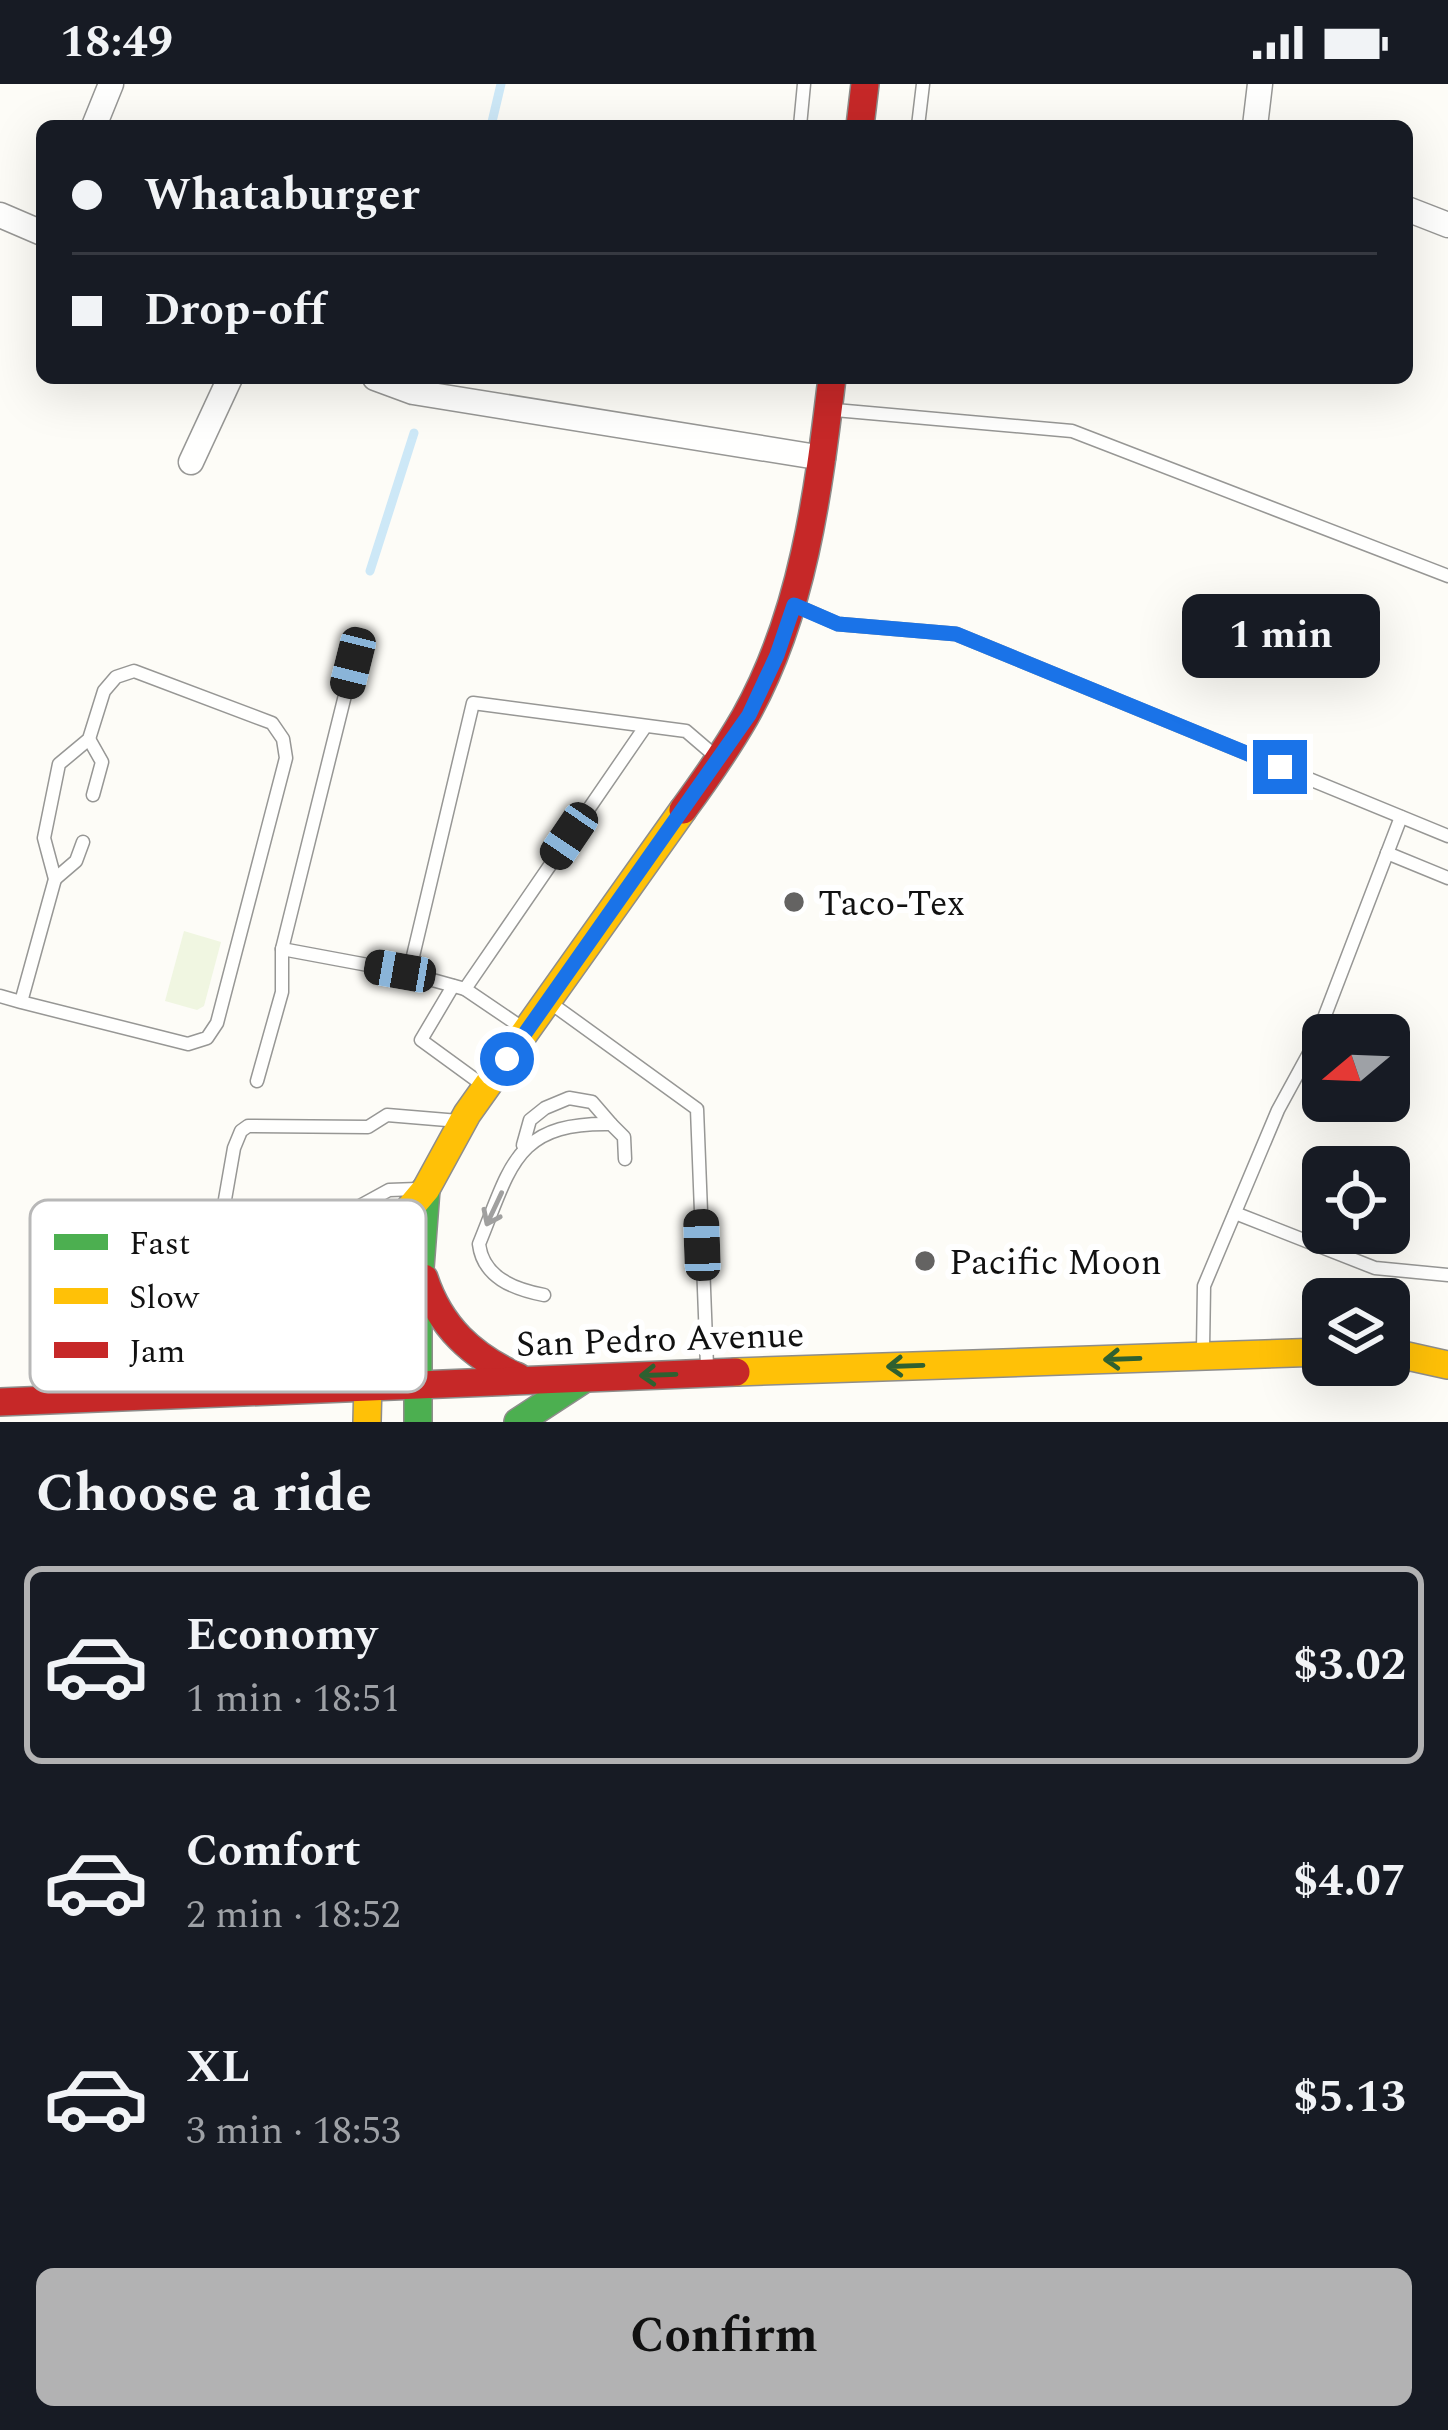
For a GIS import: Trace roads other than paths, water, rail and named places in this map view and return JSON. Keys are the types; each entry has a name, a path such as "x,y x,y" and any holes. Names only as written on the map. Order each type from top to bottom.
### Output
{"main road":[{"path":"861,120 865,84"},
{"path":"417,1200 486,1087 749,715 794,605 810,540 831,384"},
{"path":"425,1200 426,1189"},
{"path":"426,1285 458,1339 487,1364 521,1379"},
{"path":"1410,1350 1448,1348"},
{"name":"San Pedro Avenue","path":"426,1383 1302,1353"},
{"path":"1410,1356 1448,1365"},
{"path":"518,1422 587,1377"},
{"name":"San Pedro Avenue","path":"0,1402 219,1392"},
{"path":"366,1392 367,1422"},
{"path":"199,1393 249,1418"}],"street":[{"path":"96,120 111,84"},
{"path":"1256,120 1259,84"},
{"path":"1413,211 1448,225"},
{"path":"0,215 36,230"},
{"path":"191,462 227,384"},
{"path":"391,384 413,392 823,458"}],"lane":[{"path":"801,120 804,84"},
{"path":"919,120 923,84"},
{"path":"828,409 1072,431 1448,576"},
{"path":"794,605 838,624 956,634 1448,836"},
{"path":"257,1081 282,992 282,949 353,663"},
{"path":"0,996 22,1002 188,1044 207,1038 217,1023 286,758 283,739 272,723 134,671 116,677 104,691 89,740 59,764 44,838 56,879 22,1002"},
{"path":"409,974 473,703 686,731 719,760"},
{"path":"486,1087 421,1040 645,727"},
{"path":"89,740 102,761 93,795"},
{"path":"1203,1357 1204,1286 1278,1110 1314,1044 1401,817"},
{"path":"56,879 76,861 82,842"},
{"path":"1387,853 1448,878"},
{"path":"282,949 459,988 527,1030"},
{"path":"548,1001 697,1109 707,1373"},
{"path":"544,1295 489,1271 479,1244 530,1120 569,1097 592,1102 624,1137 625,1159"},
{"path":"225,1200 234,1148 248,1126 368,1126 388,1115 463,1122"},
{"path":"522,1148 560,1128 611,1124"},
{"path":"371,1200 389,1190 426,1189"},
{"path":"1235,1213 1375,1268 1448,1275"}],"waterway":[{"path":"492,120 501,84"},
{"path":"370,571 414,433"}],"place":[{"name":"Taco-Tex","path":"794,902"},
{"name":"Pacific Moon","path":"925,1261"}]}
